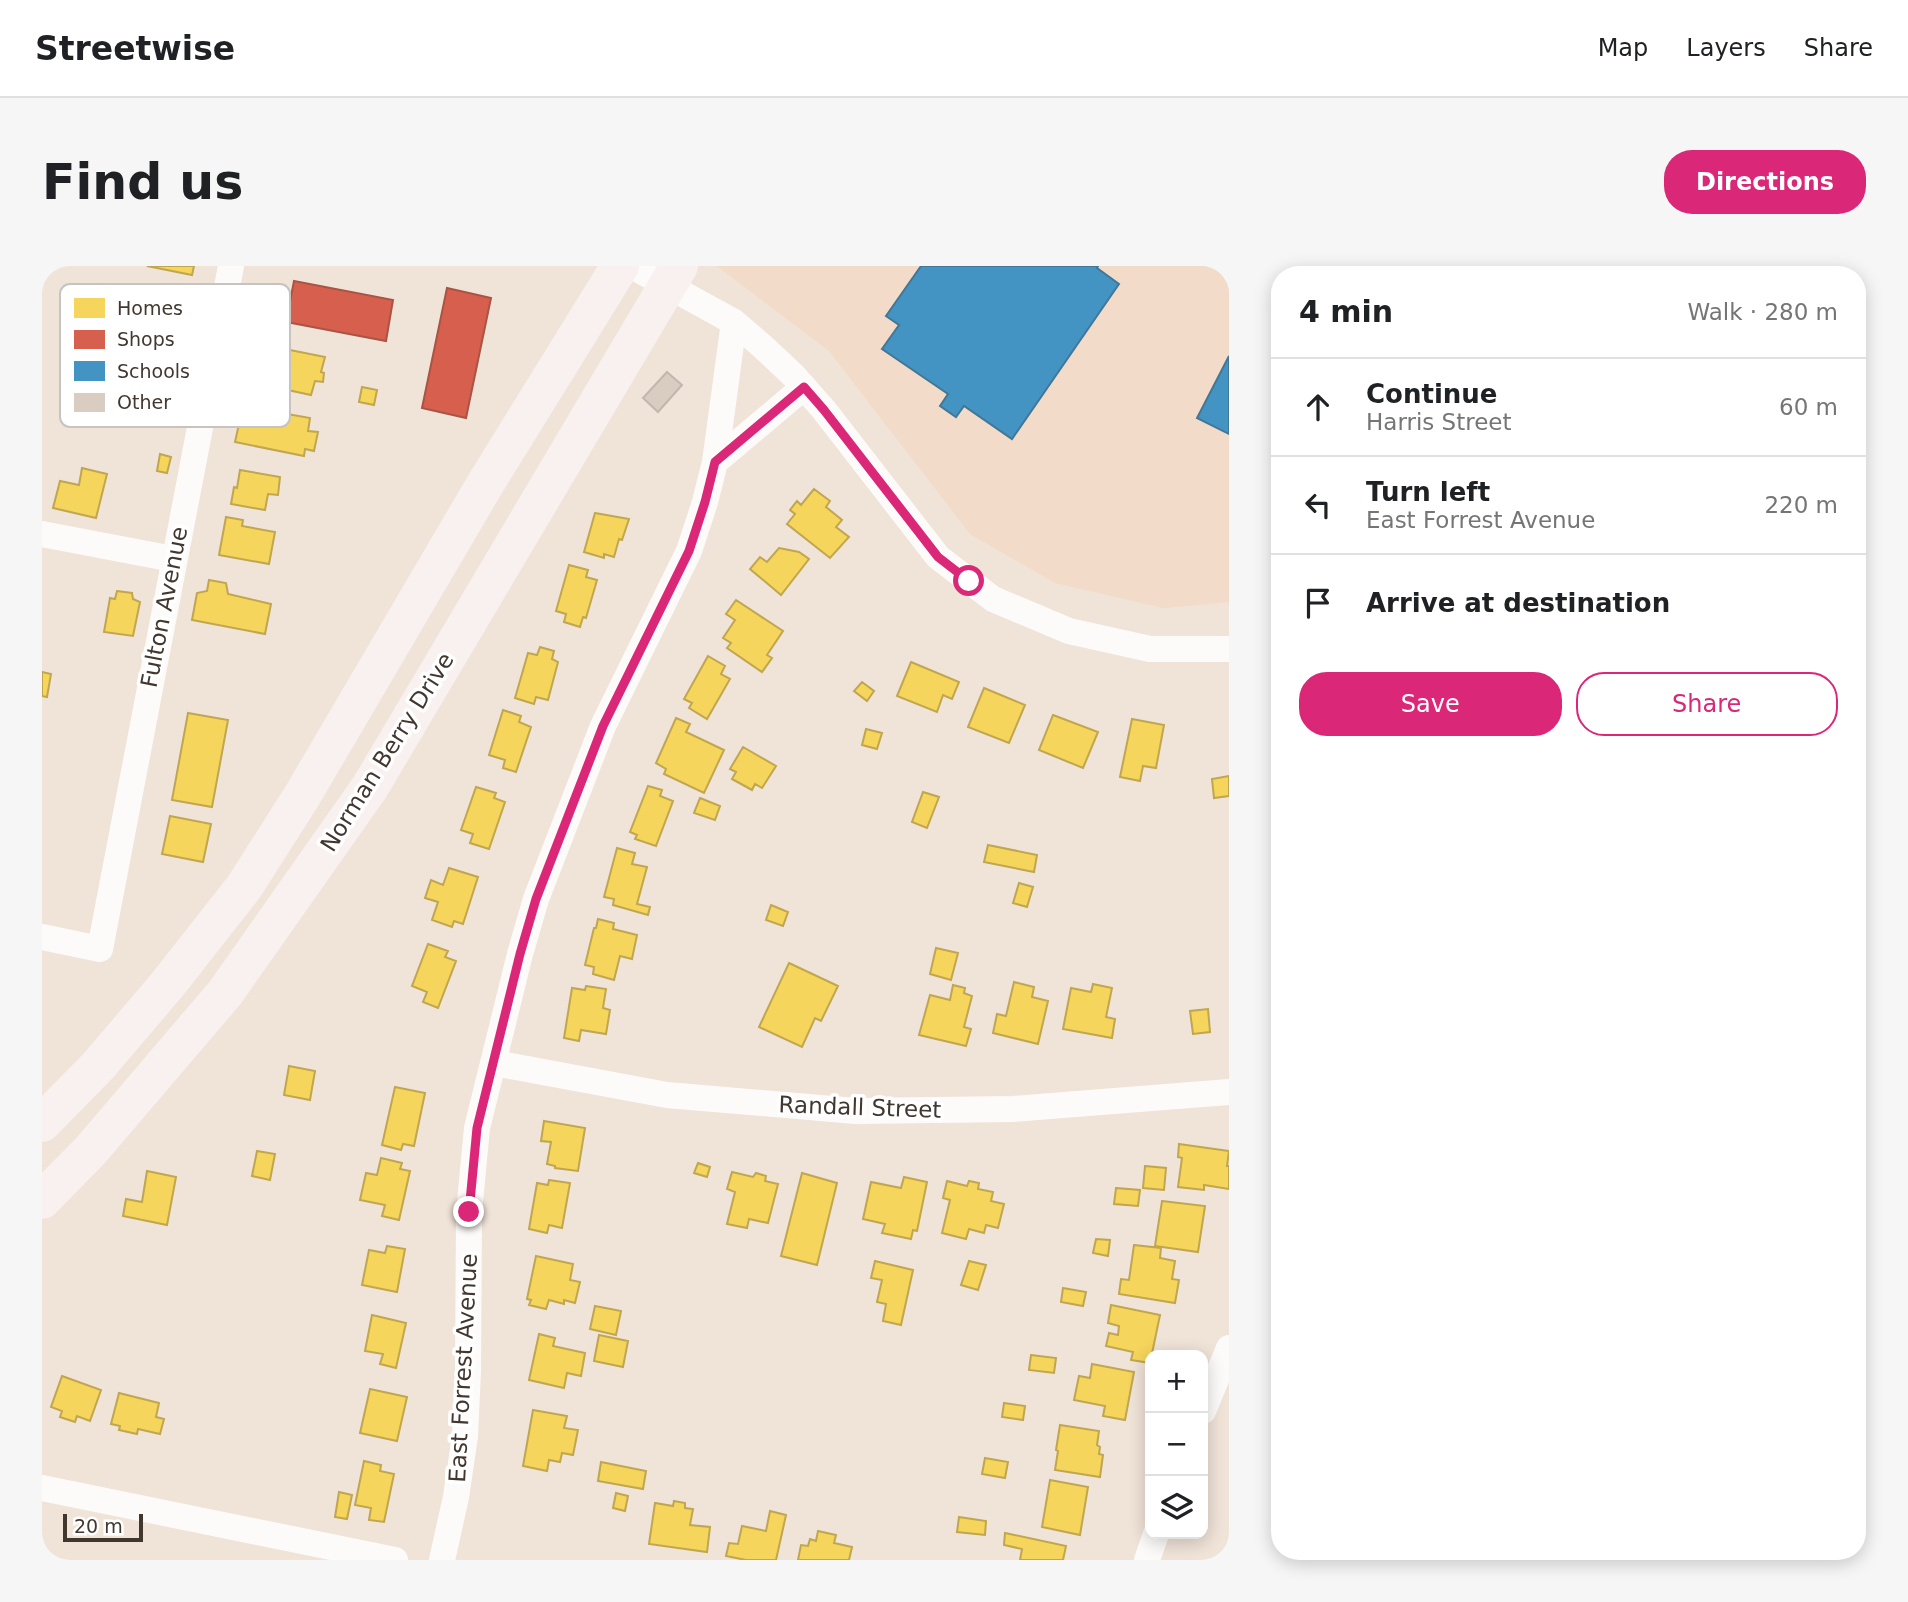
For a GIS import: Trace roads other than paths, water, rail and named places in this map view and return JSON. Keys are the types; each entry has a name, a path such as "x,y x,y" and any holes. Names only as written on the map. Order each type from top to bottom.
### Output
{"main road":[{"path":"42,1123 98,1066 159,995 244,887 302,796 484,486 620,266"},
{"name":"Norman Berry Drive","path":"42,1200 91,1150 225,993 370,787 673,276"}],"street":[{"name":"Fulton Avenue","path":"227,284 231,266"},
{"path":"632,266 673,276 762,346 824,410 938,557 993,599 1069,631 1150,649 1229,649"},
{"name":"East Forrest Avenue","path":"442,1560 456,1497 465,1436 469,1212 477,1128 536,899 603,726 689,551 705,502 715,462 734,322"},
{"path":"715,462 804,387"},
{"name":"Fulton Avenue","path":"42,937 100,949 199,427"},
{"path":"42,534 173,559"},
{"name":"Randall Street","path":"494,1063 667,1095 856,1111 1012,1110 1229,1092"},
{"path":"1208,1399 1229,1348"},
{"path":"42,1488 395,1560"},
{"path":"1147,1560 1154,1539"}]}
